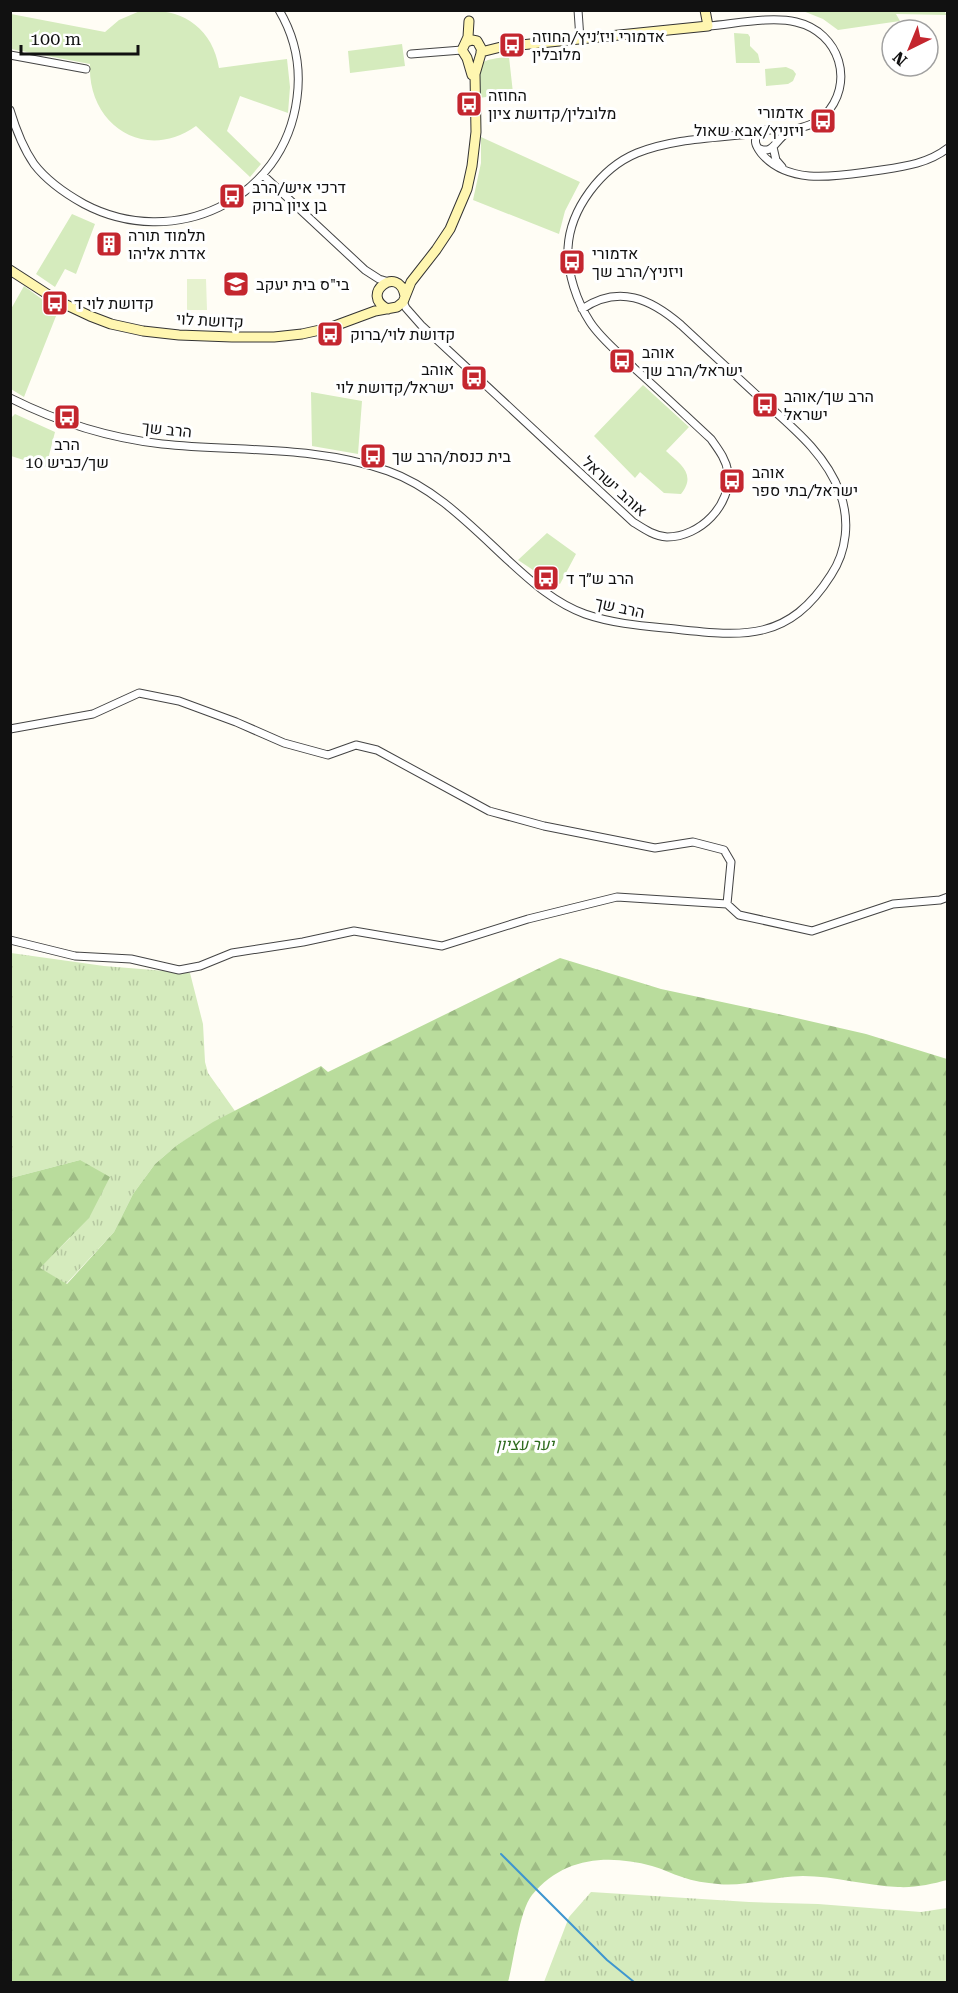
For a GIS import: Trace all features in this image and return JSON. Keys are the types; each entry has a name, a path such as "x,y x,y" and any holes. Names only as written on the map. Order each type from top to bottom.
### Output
{"street":[{"path":"10,110 16,132 36,166 58,188 75,199 95,209 118,216 153,221 187,218 205,213 236,199 263,175 283,144 292,123 298,93 298,72 294,46 279,10"},
{"path":"263,175 365,270 373,279 381,306 391,309 404,299 411,282 450,229 467,189 472,166 476,132 474,83 479,49 466,10"},
{"path":"578,10 580,39"},
{"path":"705,10 708,26"},
{"path":"479,49 772,20 796,21 814,29 828,41 838,56 842,77 838,95 818,122 794,130 764,151 730,136"},
{"path":"469,21 465,50 474,83"},
{"path":"465,50 472,40 479,49"},
{"path":"465,50 473,59 479,49"},
{"path":"411,54 465,50"},
{"path":"10,55 86,69"},
{"path":"794,130 768,130 758,133 755,139 757,147 774,164 804,175 824,177 912,165 935,157 948,148"},
{"path":"768,130 773,134 776,160 786,170"},
{"name":"אוהב ישראל","path":"404,299 406,308 421,325 633,522 650,533 666,537 683,535 698,528 711,518 721,504 727,489 728,472 723,455 711,439 610,345 591,324 582,309 569,263 568,245 580,209 597,183 617,165 637,153 668,144 758,133"},
{"path":"377,295 381,285 407,278 422,267"},
{"name":"קדושת לוי","path":"10,270 70,308 111,324 143,331 232,338 274,337 327,329 349,320 391,309"},
{"path":"365,270 379,279 403,288 404,299"},
{"name":"קדושת לוי","path":"349,320 369,306 377,295"},
{"name":"הרב שך","path":"10,398 50,417 128,438 186,446 312,454 386,470 424,488 446,504 546,594 598,618 635,625 739,634 772,628 793,617 813,599 829,579 841,556 845,540 847,524 845,508 837,486 825,464 801,435 665,312 646,302 626,296 604,298 582,309"},
{"name":"אוהב ישראל","path":"391,309 421,325"},
{"path":"10,729 93,714 139,693 179,701 284,743 328,756 356,745 377,750 489,811 544,826 655,848 693,842 724,850 731,862 727,904"},
{"path":"10,940 75,956 130,959 179,970 200,966 232,952 303,942 354,931 442,946 528,919 617,897 727,904 739,915 812,931 893,904 940,900 948,897"}],"green space":[{"path":"140,11 168,12 192,22 209,41 219,68 287,59 290,87 288,113 240,96 227,131 261,164 250,177 196,126 176,136 157,140 139,138 122,131 109,120 98,104 92,85 90,64 11,49 11,14 105,32 119,20"},
{"path":"803,11 944,11 947,15 896,14 898,18 880,18 880,24 838,30 823,19"},
{"path":"734,33 748,34 750,46 758,54 760,63 736,63"},
{"path":"402,44 405,66 350,73 348,51"},
{"path":"509,57 513,93 479,98 479,66 488,60"},
{"path":"786,67 796,74 793,81 788,84 766,86 765,69"},
{"path":"481,137 580,182 565,211 559,234 473,200 481,163"},
{"path":"72,214 95,224 76,274 65,269 55,287 36,274"},
{"path":"187,279 206,279 207,310 187,310"},
{"path":"24,286 58,311 24,397 11,389 11,309"},
{"path":"643,385 689,427 666,451 681,465 687,475 686,487 681,494 664,493 640,472 635,478 594,436"},
{"path":"311,392 362,401 358,454 312,446"},
{"path":"15,414 55,432 46,467 11,456 11,418"},
{"path":"547,533 576,554 560,584 542,576 518,560"},
{"path":"11,953 104,966 190,973 203,1024 205,1062 208,1073 235,1111 177,1145 155,1164 133,1194 114,1232 66,1284 39,1268 70,1238 80,1160 11,1178"},
{"name":"יער עציון","path":"560,958 661,989 866,1034 947,1059 947,1880 898,1887 803,1876 729,1885 691,1880 635,1862 603,1860 572,1866 544,1882 532,1895 527,1902 520,1924 508,1982 11,1982 11,1178 80,1160 110,1177 89,1218 40,1268 67,1284 114,1232 133,1194 155,1164 177,1145 213,1122 321,1066 328,1072"},
{"path":"591,1892 921,1912 947,1908 947,1982 544,1982 569,1917"}],"waterway":[{"path":"501,1854 607,1960 634,1982"}],"place":[{"name":"אדמורי ויז׳ניץ/החוזה מלובלין","path":"512,45"},
{"name":"החוזה מלובלין/קדושת ציון","path":"469,104"},
{"name":"אדמורי ויזניץ/אבא שאול","path":"823,121"},
{"name":"דרכי איש/הרב בן ציון ברוק","path":"232,196"},
{"name":"תלמוד תורה אדרת אליהו","path":"109,244"},
{"name":"אדמורי ויזניץ/הרב שך","path":"572,262"},
{"name":"בי\"ס בית יעקב","path":"236,284"},
{"name":"קדושת לוי ד","path":"55,303"},
{"name":"קדושת לוי/ברוק","path":"330,334"},
{"name":"אוהב ישראל/הרב שך","path":"622,361"},
{"name":"אוהב ישראל/קדושת לוי","path":"474,378"},
{"name":"הרב שך/אוהב ישראל","path":"765,405"},
{"name":"הרב שך/כביש 10","path":"67,417"},
{"name":"בית כנסת/הרב שך","path":"373,456"},
{"name":"אוהב ישראל/בתי ספר","path":"732,481"},
{"name":"הרב ש״ך ד","path":"546,578"}]}
